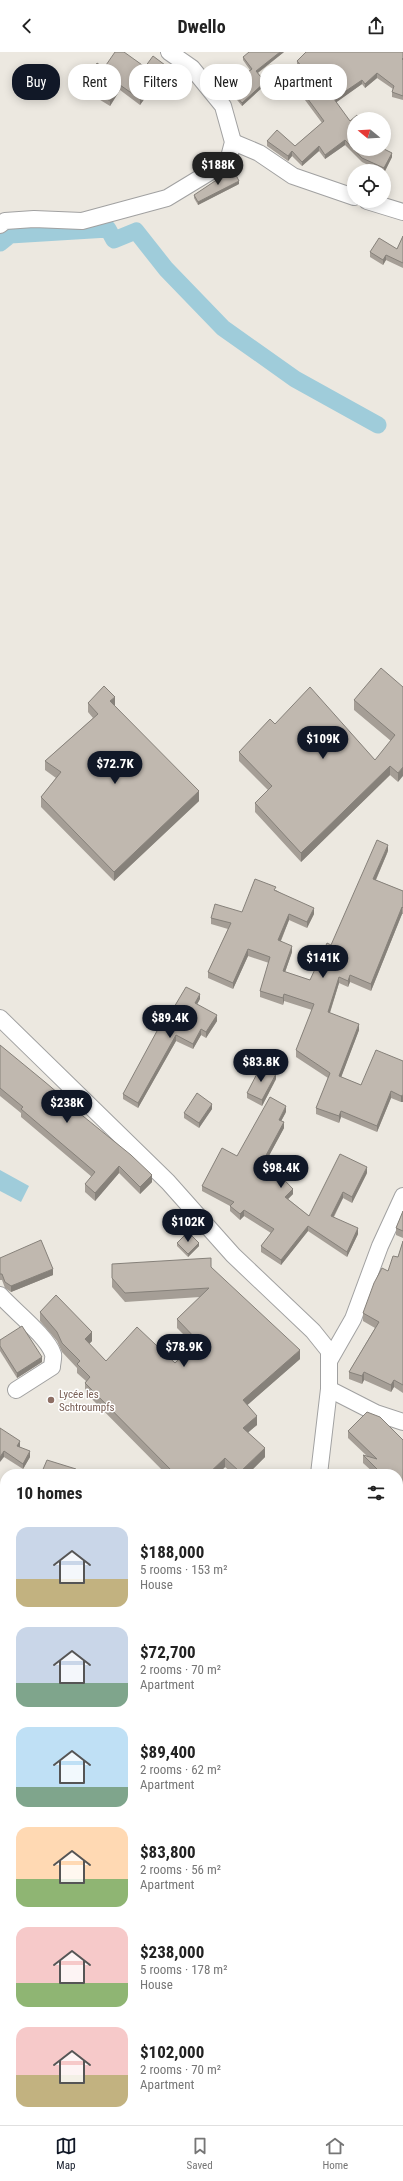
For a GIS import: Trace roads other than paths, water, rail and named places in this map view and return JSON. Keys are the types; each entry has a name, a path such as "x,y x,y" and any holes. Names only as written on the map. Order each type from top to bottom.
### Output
{"street":[{"path":"0,225 5,221 82,221 166,198 228,161 233,142 223,106 192,68 169,52"},
{"path":"233,142 259,153 293,176 347,195"},
{"path":"390,208 403,212"},
{"path":"0,1018 168,1182 233,1255 313,1331 329,1351 329,1389 320,1469"},
{"path":"330,1361 352,1319 380,1246 403,1196"},
{"path":"0,1295 9,1306 36,1329 53,1354 52,1367 16,1390"},
{"path":"329,1389 376,1413 403,1422"}],"water":[{"path":"0,1170 29,1186 21,1202 0,1191"}],"waterway":[{"path":"0,243 10,235 108,229 114,240 136,231 166,269 223,328 295,379 378,425"}],"place":[{"name":"Lycée les Schtroumpfs","path":"51,1400"}]}
